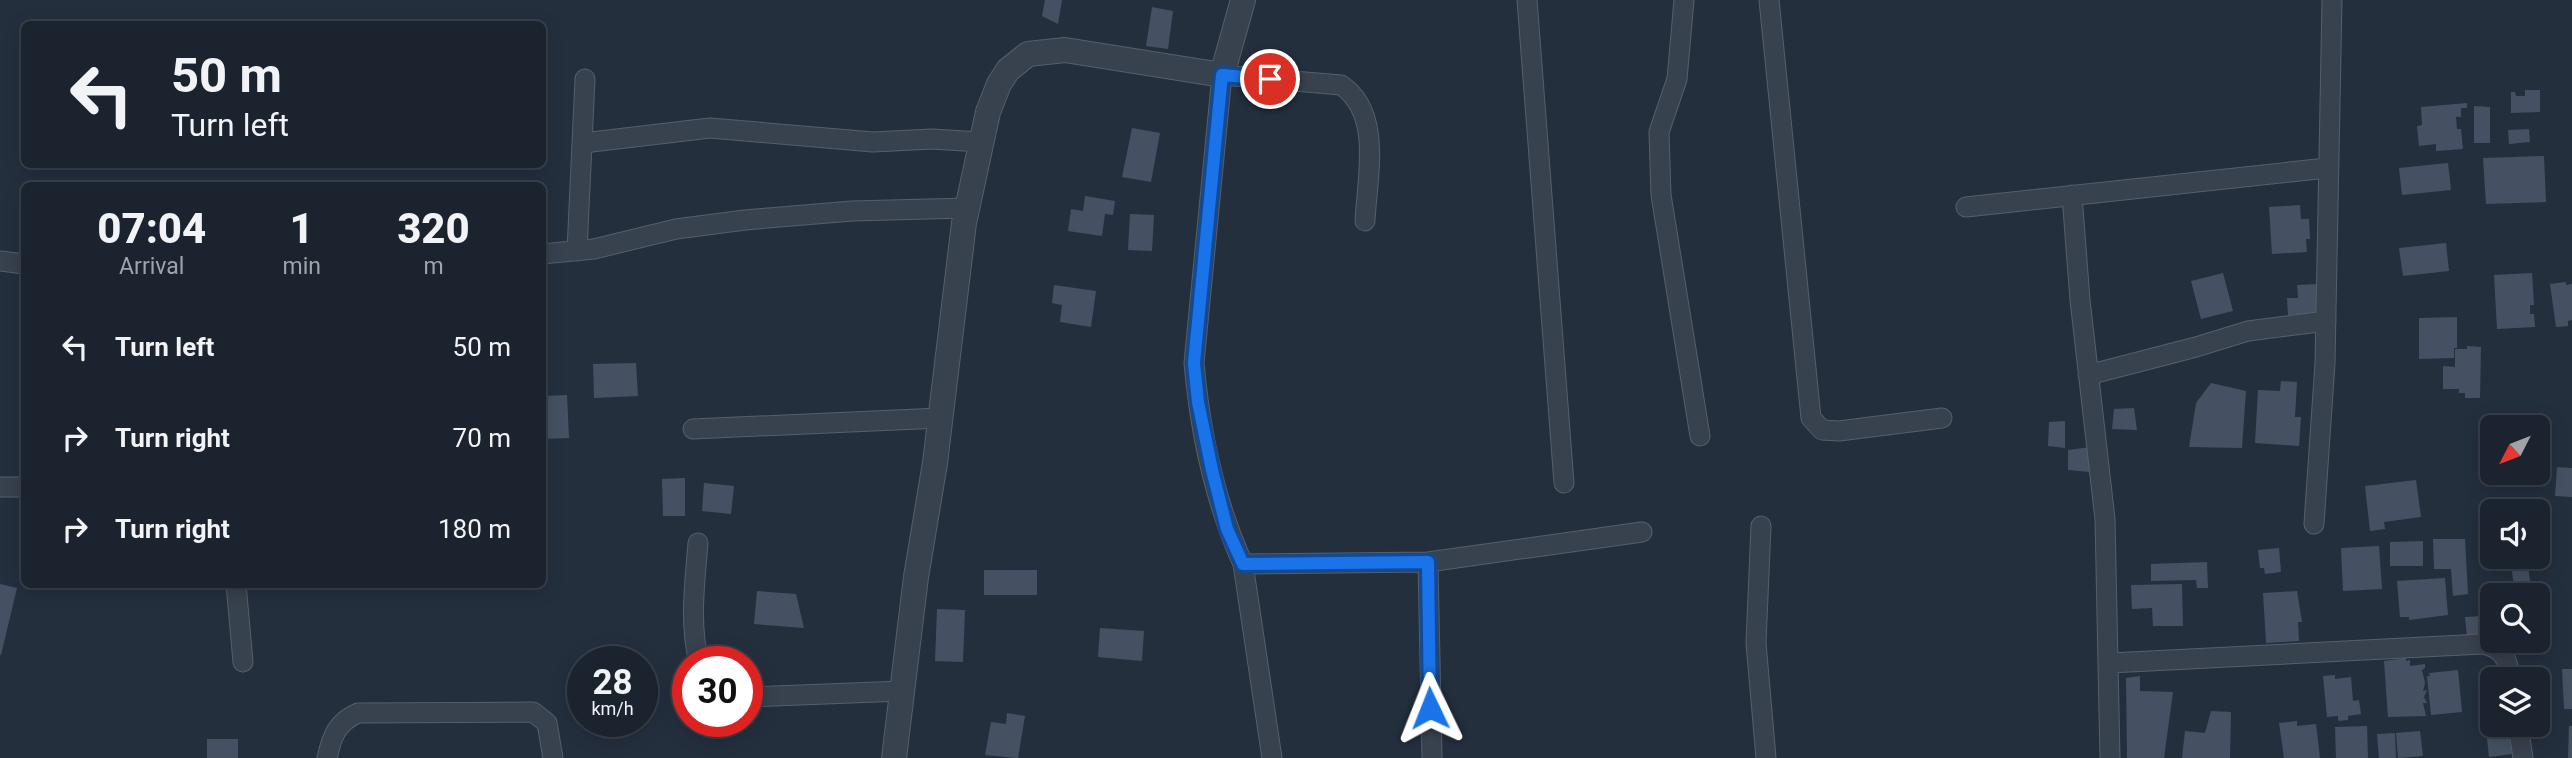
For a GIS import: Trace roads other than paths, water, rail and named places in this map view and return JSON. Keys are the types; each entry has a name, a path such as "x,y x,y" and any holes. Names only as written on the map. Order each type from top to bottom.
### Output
{"street":[{"path":"1243,0 1222,75 1194,363 1198,402 1212,470 1227,529 1243,564 1272,758"},
{"path":"1527,0 1564,484"},
{"path":"1684,0 1677,79 1660,132 1661,195 1700,436"},
{"path":"1769,0 1811,418 1822,430 1839,431 1942,418"},
{"path":"2314,524 2326,321 2332,0"},
{"path":"894,758 967,208 980,142 999,84 1008,69 1028,54 1065,50 1222,75 1341,85 1351,92 1360,104 1369,132 1365,221"},
{"path":"577,251 585,79"},
{"path":"583,143 710,128 873,142 932,139 980,142"},
{"path":"1966,207 2327,168"},
{"path":"2072,195 2088,375 2105,519 2110,758"},
{"path":"546,254 594,249 676,229 745,220 852,211 967,208"},
{"path":"0,261 21,264"},
{"path":"2088,375 2184,351 2248,331 2326,321"},
{"path":"693,429 940,418"},
{"path":"0,487 21,487"},
{"path":"1761,526 1756,643 1766,758"},
{"path":"1243,564 1428,562 1642,532"},
{"path":"695,646 693,618 698,543"},
{"path":"1428,562 1432,758"},
{"path":"236,588 243,662"},
{"path":"2110,663 2482,644 2496,647 2503,653 2509,667"},
{"path":"763,696 902,691"},
{"path":"327,758 338,726 344,719 358,713 533,712 547,723 553,758"},
{"path":"2520,737 2523,758"}]}
